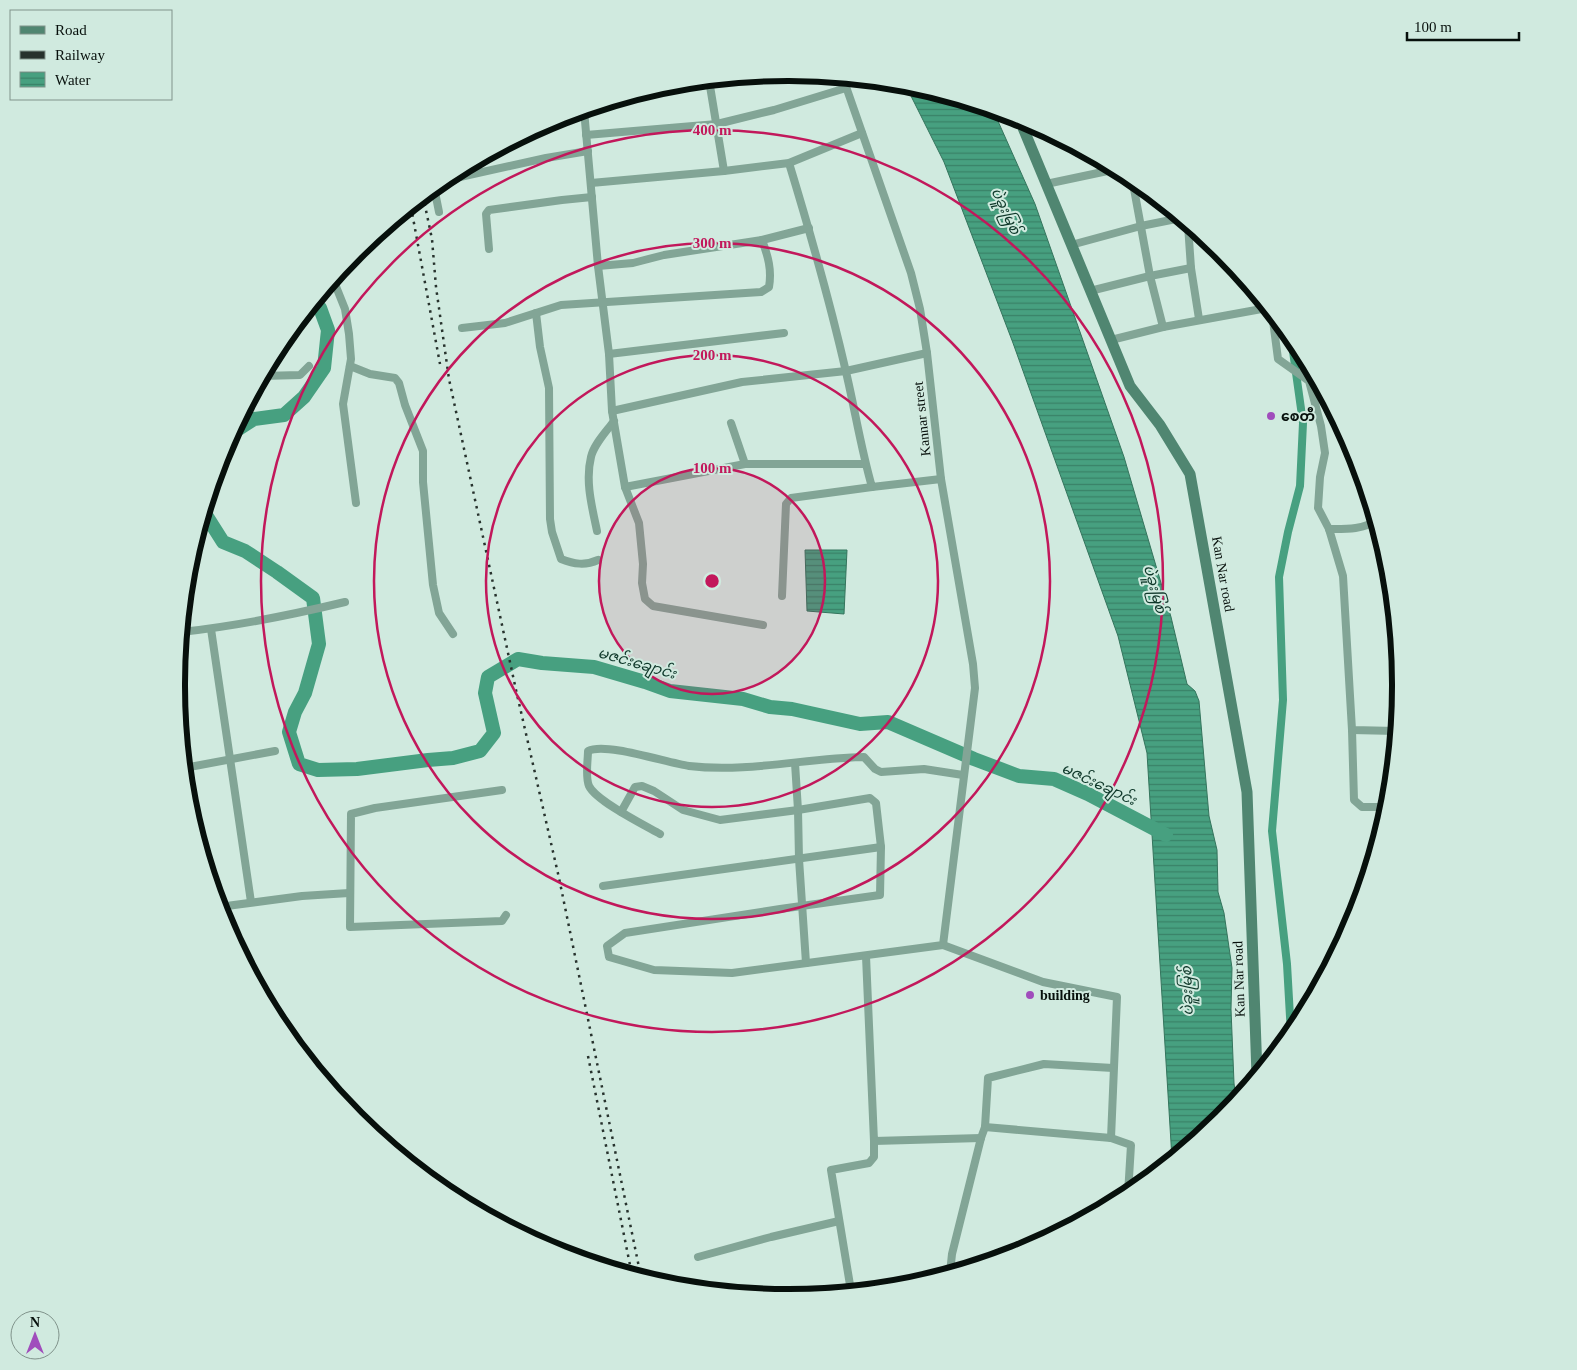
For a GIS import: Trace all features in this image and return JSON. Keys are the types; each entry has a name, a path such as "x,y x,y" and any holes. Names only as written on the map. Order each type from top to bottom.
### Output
{"street":[{"name":"Kannar street","path":"845,84 911,273 927,353 941,479 973,664 975,688 943,945"},
{"path":"711,86 724,171"},
{"path":"586,135 717,124 774,110 846,88"},
{"path":"585,117 598,266 610,354 612,412 625,487 640,523 643,564 642,583 645,599 653,606 763,625"},
{"name":"Kan Nar road","path":"1024,131 1130,386 1160,425 1190,474 1247,792 1257,1065"},
{"path":"591,183 789,163 862,133"},
{"path":"464,176 588,151"},
{"path":"789,163 846,371 865,464 872,487"},
{"path":"1046,184 1105,171"},
{"path":"1134,190 1150,276 1163,327"},
{"path":"436,195 439,212"},
{"path":"489,249 486,214 489,210 592,198"},
{"path":"1071,245 1141,226 1173,220"},
{"path":"598,266 633,262 664,255 762,240 808,228"},
{"path":"1189,232 1191,268 1199,320"},
{"path":"462,328 505,323 561,305 761,292 770,288 772,274 762,240"},
{"path":"1090,292 1150,276 1191,268"},
{"path":"336,286 345,309 350,339 350,366 343,404 356,503"},
{"path":"1110,340 1163,327 1260,309"},
{"path":"536,313 540,347 549,388 550,436 548,476 552,532 561,559 574,564 590,564 598,560"},
{"path":"1274,327 1278,359 1309,381 1321,426 1325,453 1320,477 1318,508 1329,529 1342,576 1352,730 1354,800 1362,807 1380,807"},
{"path":"610,354 784,333"},
{"path":"612,412 742,382 846,371 927,353"},
{"path":"271,376 300,375 309,366"},
{"path":"350,366 370,374 395,378 399,383 422,451 423,482 433,586 439,613 453,634"},
{"path":"596,531 590,496 591,457 596,446 614,421"},
{"path":"732,423 745,464"},
{"path":"625,487 745,464 865,464"},
{"path":"782,596 786,504 791,498 941,479"},
{"path":"1329,529 1351,528 1370,523"},
{"path":"187,631 280,618 345,602"},
{"path":"211,629 251,902"},
{"path":"1352,730 1390,731"},
{"path":"660,834 620,812 602,799 589,786 588,751 594,748 627,752 689,766 730,767 864,757 880,772 924,769 964,771"},
{"path":"190,767 275,751"},
{"path":"795,763 806,963"},
{"path":"620,812 635,787 642,786 654,791 682,810 720,820 870,798 876,803 881,847 880,895 625,933 607,946 609,957 654,970 732,973 943,945 1044,982 1117,997 1111,1138"},
{"path":"502,790 375,808 351,814 350,927 502,921 506,916"},
{"path":"603,886 881,847"},
{"path":"227,906 302,896 349,893"},
{"path":"850,1285 831,1170 869,1163 874,1157 866,956"},
{"path":"951,1266 980,1138 985,1127 988,1078 1044,1064 1113,1068"},
{"path":"985,1127 1111,1138 1131,1145 1129,1184"},
{"path":"874,1141 980,1138"},
{"path":"698,1257 771,1237 839,1222"}],"water":[{"name":"ပဲခူးမြစ်","path":"910,94 945,102 997,118 1035,204 1124,457 1171,617 1187,684 1195,691 1199,701 1209,816 1217,850 1218,892 1224,913 1232,968 1231,1009 1235,1091 1187,1139 1172,1151 1147,753 1118,636 1013,343 944,162"},
{"path":"805,550 847,550 844,614 807,611"}],"waterway":[{"name":"မဇင်းချောင်း","path":"244,426 254,419 284,415 304,397 324,368 328,330 320,308 318,308"},
{"path":"1290,1020 1287,964 1272,831 1283,700 1279,577 1300,486 1303,423 1294,356"},
{"name":"မဇင်းချောင်း","path":"208,519 223,542 245,551 313,598 319,644 305,693 295,712 289,732 299,764 318,770 357,769 453,758 480,751 494,733 485,693 488,677 518,659 594,667 670,691 743,699 770,707 792,709 860,724 888,722 1019,776 1054,779 1088,794 1166,835"}],"railway":[{"path":"425,203 432,239 436,287 449,379 516,690 559,878 640,1270"},
{"path":"412,213 440,364"},
{"path":"588,1056 631,1268"}],"place":[{"name":"စေတီ","path":"1271,416"},
{"name":"building","path":"1030,995"}]}
